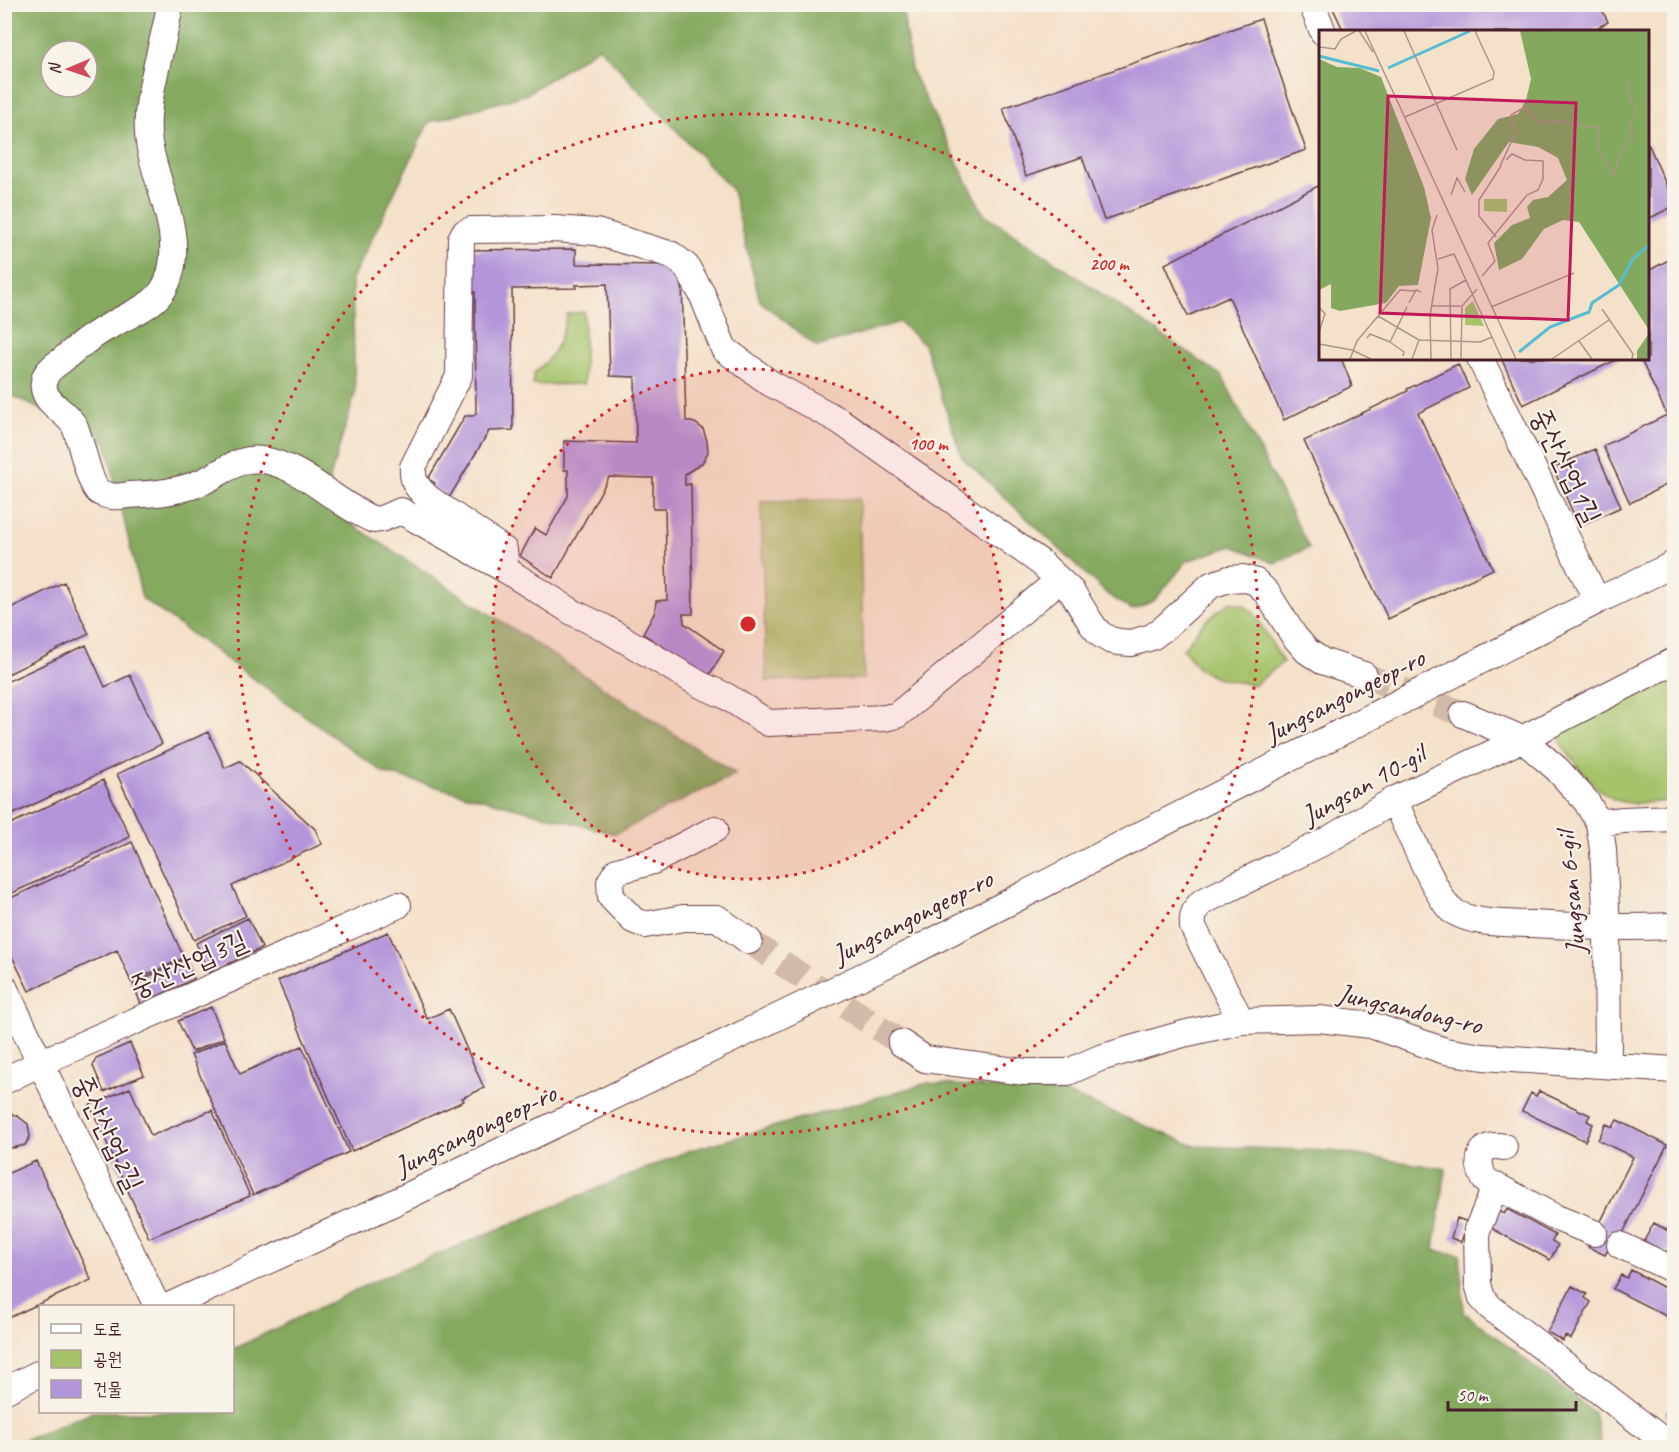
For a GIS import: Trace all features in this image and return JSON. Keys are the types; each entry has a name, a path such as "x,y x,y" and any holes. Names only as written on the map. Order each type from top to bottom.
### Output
{"street":[{"path":"170,4 147,125 153,160 171,229 172,264 169,280 161,294 151,304 112,324 74,350 51,369 44,378 43,389 46,397 66,414 74,425 84,449 91,478 98,490 111,496 164,493 204,481 243,460 260,459 277,463 374,520 401,511 506,570 574,613 603,627 701,685 726,696 768,723 777,724 793,721 885,718 897,715 1059,580"},
{"path":"1312,4 1322,30"},
{"path":"506,570 504,550 428,498 412,478 413,467 459,376 461,239 464,233 471,230 555,229 596,232 672,255 686,266 702,294 724,349 770,383 840,421 1040,562 1072,592 1100,634 1110,640 1125,643 1141,641 1157,634 1211,585 1229,579 1249,579 1268,593 1294,636 1307,651 1322,661 1364,675"},
{"name":"중산산업1길","path":"1481,360 1597,601"},
{"name":"Jungsangongeop-ro","path":"171,1305 387,1206 904,956 1597,601 1674,564"},
{"name":"Jungsan 10-gil","path":"1241,1021 1193,927 1192,917 1195,908 1202,902 1326,841 1394,800 1522,739 1674,661"},
{"name":"Jungsan 6-gil","path":"1463,714 1522,739 1557,769 1586,801 1599,823 1604,849 1607,928 1608,1064"},
{"path":"1394,800 1439,892 1450,909 1469,918 1607,928 1674,926"},
{"path":"1599,823 1674,818"},
{"path":"715,829 653,861 617,871 610,882 611,897 633,920 645,925 683,918 717,918 749,941"},
{"name":"중산산업3길","path":"4,1081 398,905"},
{"name":"중산산업2길","path":"4,987 157,1305"},
{"name":"Jungsandong-ro","path":"901,1043 925,1059 1025,1072 1068,1072 1100,1058 1183,1034 1241,1021 1319,1019 1371,1025 1455,1053 1483,1057 1674,1070"},
{"path":"1504,1147 1494,1145 1487,1147 1480,1156 1479,1169 1485,1180 1496,1188 1554,1217 1594,1233"},
{"path":"1496,1188 1477,1230 1478,1284 1482,1298 1490,1307 1672,1448"},
{"path":"1620,1245 1674,1270"},
{"path":"4,1391 39,1374"}],"green space":[{"path":"4,5 902,5 911,70 983,213 1222,376 1309,548 1274,563 1232,546 1187,561 1154,601 1132,610 1108,595 962,457 924,344 899,322 817,347 760,301 732,190 599,47 525,95 429,122 352,279 355,394 322,505 736,774 615,834 384,773 142,598 106,442 5,392"},
{"path":"584,312 584,384 533,385 534,373 547,361 556,347 563,332 567,314"},
{"path":"859,499 864,679 766,681 761,502"},
{"path":"1230,602 1243,605 1254,613 1283,662 1254,685 1213,677 1198,668 1183,649 1203,623"},
{"path":"1674,678 1674,801 1628,803 1614,799 1599,790 1562,745 1560,737 1564,730"},
{"path":"928,1083 1065,1093 1195,1146 1331,1151 1446,1169 1434,1250 1460,1255 1464,1312 1594,1413 1602,1447 7,1447 90,1413 234,1413 234,1349 385,1276 688,1151"}],"building":[{"path":"1331,4 1599,4 1608,22 1593,30 1343,30"},
{"path":"1261,19 1306,150 1104,220 1082,157 1026,176 1003,108"},
{"path":"1649,145 1674,203 1674,206 1649,218"},
{"path":"1319,186 1319,360 1342,360 1352,386 1284,420 1229,297 1188,316 1165,264"},
{"path":"576,249 576,264 670,265 682,282 686,421 695,423 703,429 708,452 702,463 685,474 685,485 691,484 693,614 683,614 684,623 724,651 708,677 643,634 655,612 656,601 667,600 665,509 653,509 653,478 609,477 553,578 520,556 535,528 546,535 568,496 568,470 564,470 564,441 636,443 635,377 610,376 607,284 576,285 577,288 512,289 513,430 489,431 449,498 432,488 435,483 428,479 465,416 473,416 476,413 475,292 469,292 468,250"},
{"path":"1674,257 1674,481 1630,503 1603,446 1667,415 1641,360 1649,360 1649,270"},
{"path":"1502,360 1616,360 1523,405"},
{"path":"1458,364 1469,388 1418,413 1493,569 1388,619 1304,441"},
{"path":"1595,449 1621,507 1579,526 1553,468"},
{"path":"64,582 89,634 4,676 4,611"},
{"path":"86,645 105,687 130,675 162,744 7,817 4,812 4,683"},
{"path":"208,732 225,768 240,761 315,829 322,844 232,886 246,916 194,940 117,774"},
{"path":"103,780 130,837 4,897 4,827"},
{"path":"132,842 184,958 131,982 117,950 29,991 4,940 4,901"},
{"path":"248,918 262,948 209,973 196,943"},
{"path":"388,932 427,1019 449,1009 484,1088 462,1098 464,1101 352,1151 278,981"},
{"path":"185,959 194,979 141,1004 133,984"},
{"path":"211,1007 224,1038 192,1052 178,1021"},
{"path":"225,1040 240,1074 302,1046 349,1152 253,1195 191,1055"},
{"path":"130,1043 144,1075 104,1092 93,1066 96,1058"},
{"path":"130,1088 151,1136 212,1110 250,1196 149,1238 90,1105"},
{"path":"1539,1091 1590,1115 1587,1121 1593,1124 1585,1141 1522,1111 1531,1093 1536,1096"},
{"path":"4,1113 16,1115 28,1124 30,1137 25,1145 13,1148 4,1146"},
{"path":"1617,1120 1667,1145 1613,1253 1608,1250 1605,1255 1588,1247 1633,1157 1598,1140 1606,1124 1613,1127"},
{"path":"36,1161 91,1280 4,1320 4,1175"},
{"path":"1507,1209 1555,1235 1552,1241 1558,1245 1550,1260 1489,1227 1498,1211 1504,1214"},
{"path":"1457,1218 1468,1222 1461,1242 1451,1238"},
{"path":"1654,1223 1674,1234 1674,1253 1668,1250 1666,1253 1644,1241"},
{"path":"1631,1270 1674,1293 1674,1320 1613,1289 1621,1275 1627,1278"},
{"path":"1572,1286 1587,1294 1585,1298 1591,1302 1571,1339 1565,1336 1563,1341 1547,1332"},
{"path":"1674,1396 1674,1420 1665,1415"}],"tunnel":[{"path":"1364,675 1463,714"},
{"path":"749,941 901,1043"}]}
